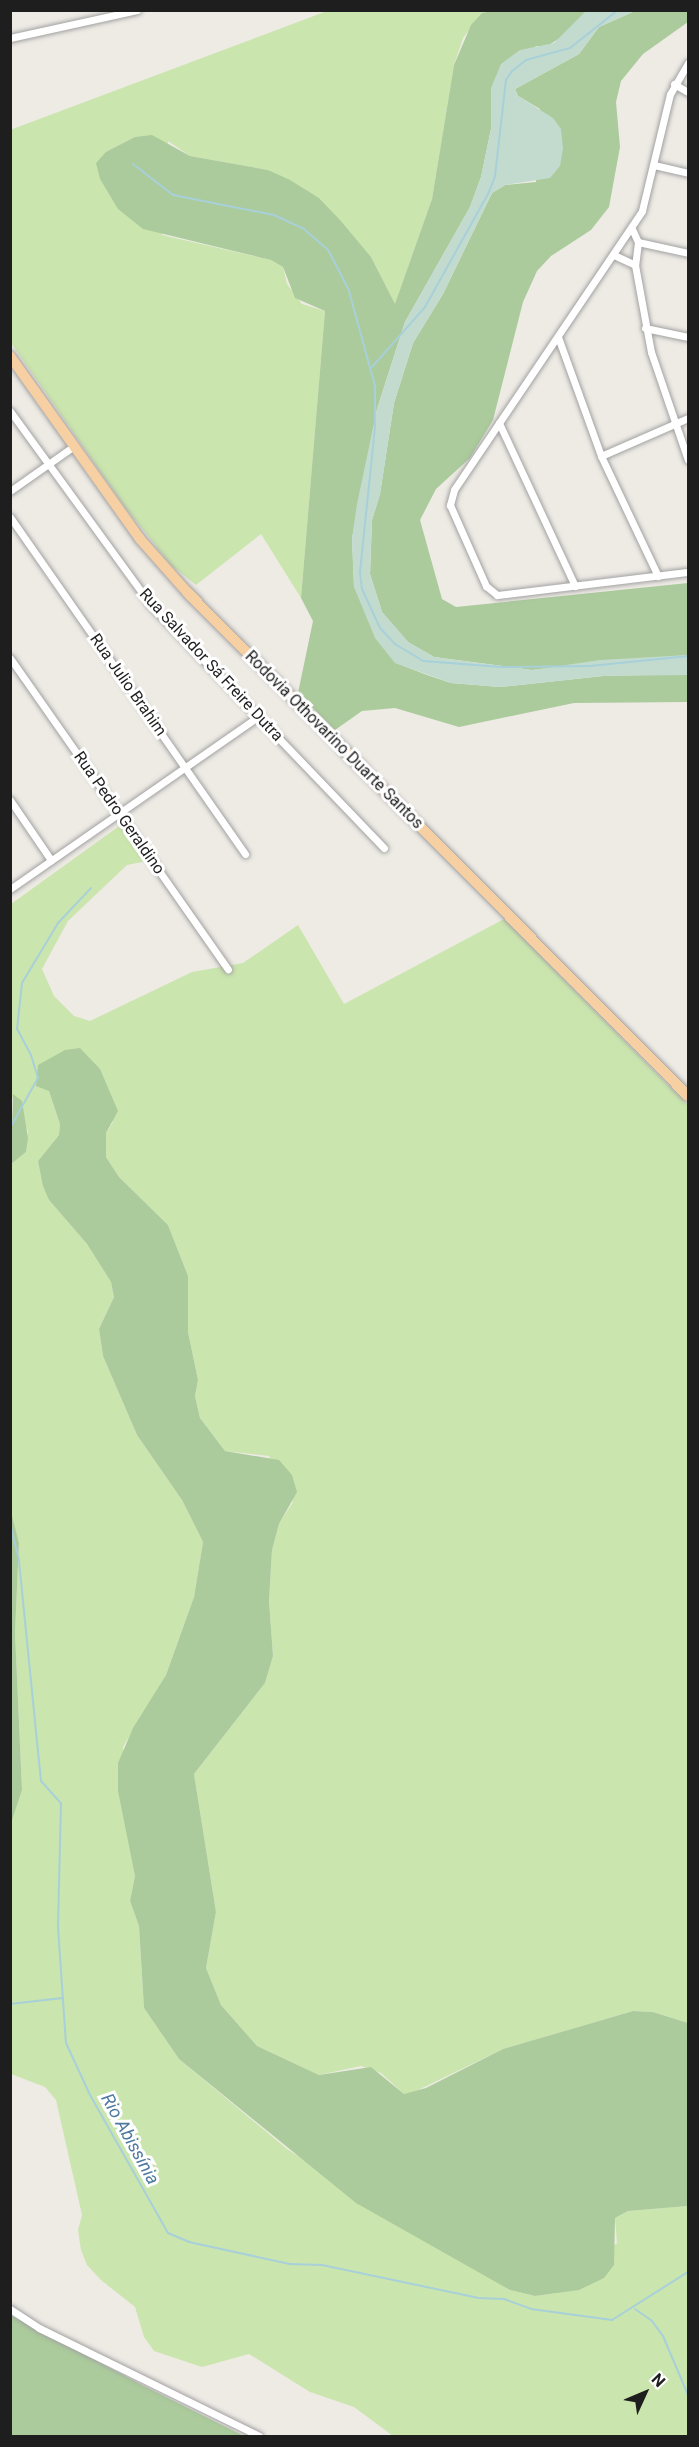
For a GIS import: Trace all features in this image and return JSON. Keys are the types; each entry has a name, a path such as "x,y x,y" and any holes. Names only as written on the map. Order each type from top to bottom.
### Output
{"main road":[{"name":"Rodovia Othovarino Duarte Santos","path":"10,356 140,539 188,593 688,1096"}],"street":[{"path":"10,38 137,10"},
{"path":"688,63 674,84 645,202 632,229 499,423 450,500 450,510 486,586 502,595 688,572"},
{"path":"674,84 688,92"},
{"path":"654,165 688,173"},
{"path":"632,229 638,242 635,265 645,328 673,425 688,460"},
{"path":"638,242 688,253"},
{"path":"615,255 635,265"},
{"path":"645,328 688,337"},
{"path":"558,337 601,456 658,576"},
{"name":"Rua Salvador Sá Freire Dutra","path":"10,411 150,604 384,848"},
{"path":"601,456 688,418"},
{"path":"499,423 575,586"},
{"path":"10,491 74,446"},
{"name":"Rua Julio Brahim","path":"10,517 245,854"},
{"name":"Rua Pedro Geraldino","path":"10,658 228,969"},
{"path":"10,889 259,716"},
{"path":"10,800 51,860"},
{"path":"10,2309 39,2328 260,2436"}],"green space":[{"path":"587,10 635,11 599,27 579,54 515,89 518,96 553,118 561,129 563,148 560,166 550,178 505,185 492,193 443,294 413,343 394,403 380,494 372,520 370,574 382,612 408,642 434,657 532,670 600,660 688,655 688,675 603,676 500,687 451,683 395,663 375,638 354,587 352,539 357,504 377,409 405,322 470,207 481,177 491,129 491,88 501,64 520,50 554,43"},
{"path":"327,11 492,11 482,13 463,38 454,65 432,199 395,305 371,257 319,198 268,170 190,156 168,141 162,235 271,260 283,267 287,284 302,304 325,311 301,598 261,534 196,585 171,565 125,507 11,343 10,130"},
{"path":"492,11 587,11 566,34 546,47 536,46 491,88 491,129 481,177 470,207 405,322 377,409 352,538 354,587 396,663 427,675 451,683 500,687 603,676 685,674 688,675 688,702 574,703 459,727 395,708 362,711 335,730 298,693 313,621 301,598 325,311 295,298 283,267 271,260 143,229 118,209 100,179 96,163 106,152 135,137 152,135 190,156 268,170 290,180 319,198 340,220 371,257 395,304 432,199 454,65 471,25 482,13"},
{"path":"635,11 688,11 688,22 643,54 621,81 616,102 620,147 609,207 591,230 551,256 537,271 523,302 493,420 470,458 436,489 420,520 442,599 456,607 688,583 688,655 532,670 434,657 408,642 382,612 370,574 372,520 380,494 394,403 413,343 443,294 492,193 505,185 536,182 540,109 518,96 515,89 579,54 599,27"},
{"path":"122,824 147,861 127,865 68,921 42,969 54,996 74,1016 90,1021 192,972 243,963 298,925 344,1004 504,919 688,1105 688,2023 653,2012 633,2011 503,2049 412,2093 404,2094 381,2073 361,2066 319,2075 257,2046 221,2005 206,1968 216,1912 194,1774 265,1683 273,1656 269,1601 272,1550 279,1524 293,1502 269,1456 225,1451 200,1418 195,1396 198,1380 188,1332 188,1276 168,1225 119,1177 106,1157 106,1133 113,1122 49,1091 60,1124 59,1135 38,1161 49,1200 87,1244 111,1282 114,1297 99,1329 103,1356 137,1435 182,1500 203,1542 194,1597 166,1675 123,1747 126,1821 135,1876 130,1901 139,1926 144,2008 179,2059 287,2149 510,2290 535,2296 557,2293 617,2243 615,2218 628,2211 688,2206 688,2436 393,2436 354,2407 310,2392 249,2354 202,2367 154,2351 144,2337 135,2307 101,2280 87,2265 81,2250 78,2230 82,2215 56,2100 45,2087 11,2074 10,1823 22,1790 15,1633 19,1543 10,1512 10,1164 26,1152 28,1131 11,1095 11,904"},
{"path":"80,1048 100,1069 118,1111 106,1133 106,1157 119,1177 168,1225 188,1276 188,1332 198,1380 195,1396 200,1418 225,1451 279,1460 292,1475 297,1492 279,1524 272,1550 269,1601 273,1656 265,1683 194,1774 216,1912 206,1968 221,2005 257,2046 319,2075 371,2067 404,2094 426,2088 503,2049 633,2011 653,2012 688,2023 688,2206 628,2211 615,2218 614,2265 604,2278 579,2290 535,2296 510,2290 356,2203 179,2059 144,2008 139,1926 130,1901 135,1876 118,1791 118,1763 133,1728 166,1675 194,1597 203,1542 182,1500 137,1435 103,1356 99,1329 114,1297 111,1282 87,1244 49,1200 43,1186 38,1161 59,1135 60,1124 49,1091 36,1086 38,1065 65,1050"},
{"path":"13,1094 22,1101 28,1138 26,1152 11,1164"},
{"path":"11,1512 19,1543 15,1633 22,1790 11,1823"},
{"path":"10,2315 142,2385 244,2436 11,2436"}],"waterway":[{"path":"372,367 425,307 489,192 495,176 506,80 512,71 526,60 570,48 618,10"},
{"path":"133,164 173,195 274,215 304,229 328,250 349,291 375,386 375,427 360,573 362,589 380,628 395,644 423,661 502,667 590,666 688,656"},
{"path":"10,1128 38,1078 31,1055 17,1029 22,983 58,923 91,888"},
{"name":"Rio Abissínia","path":"10,1524 19,1561 41,1781 61,1803 58,1927 66,2043 90,2095 168,2233 189,2242 290,2264 322,2265 478,2298 504,2299 531,2309 612,2320 688,2272"},
{"path":"10,2004 63,1998"},
{"path":"635,2309 652,2321 663,2336 688,2395"}]}
